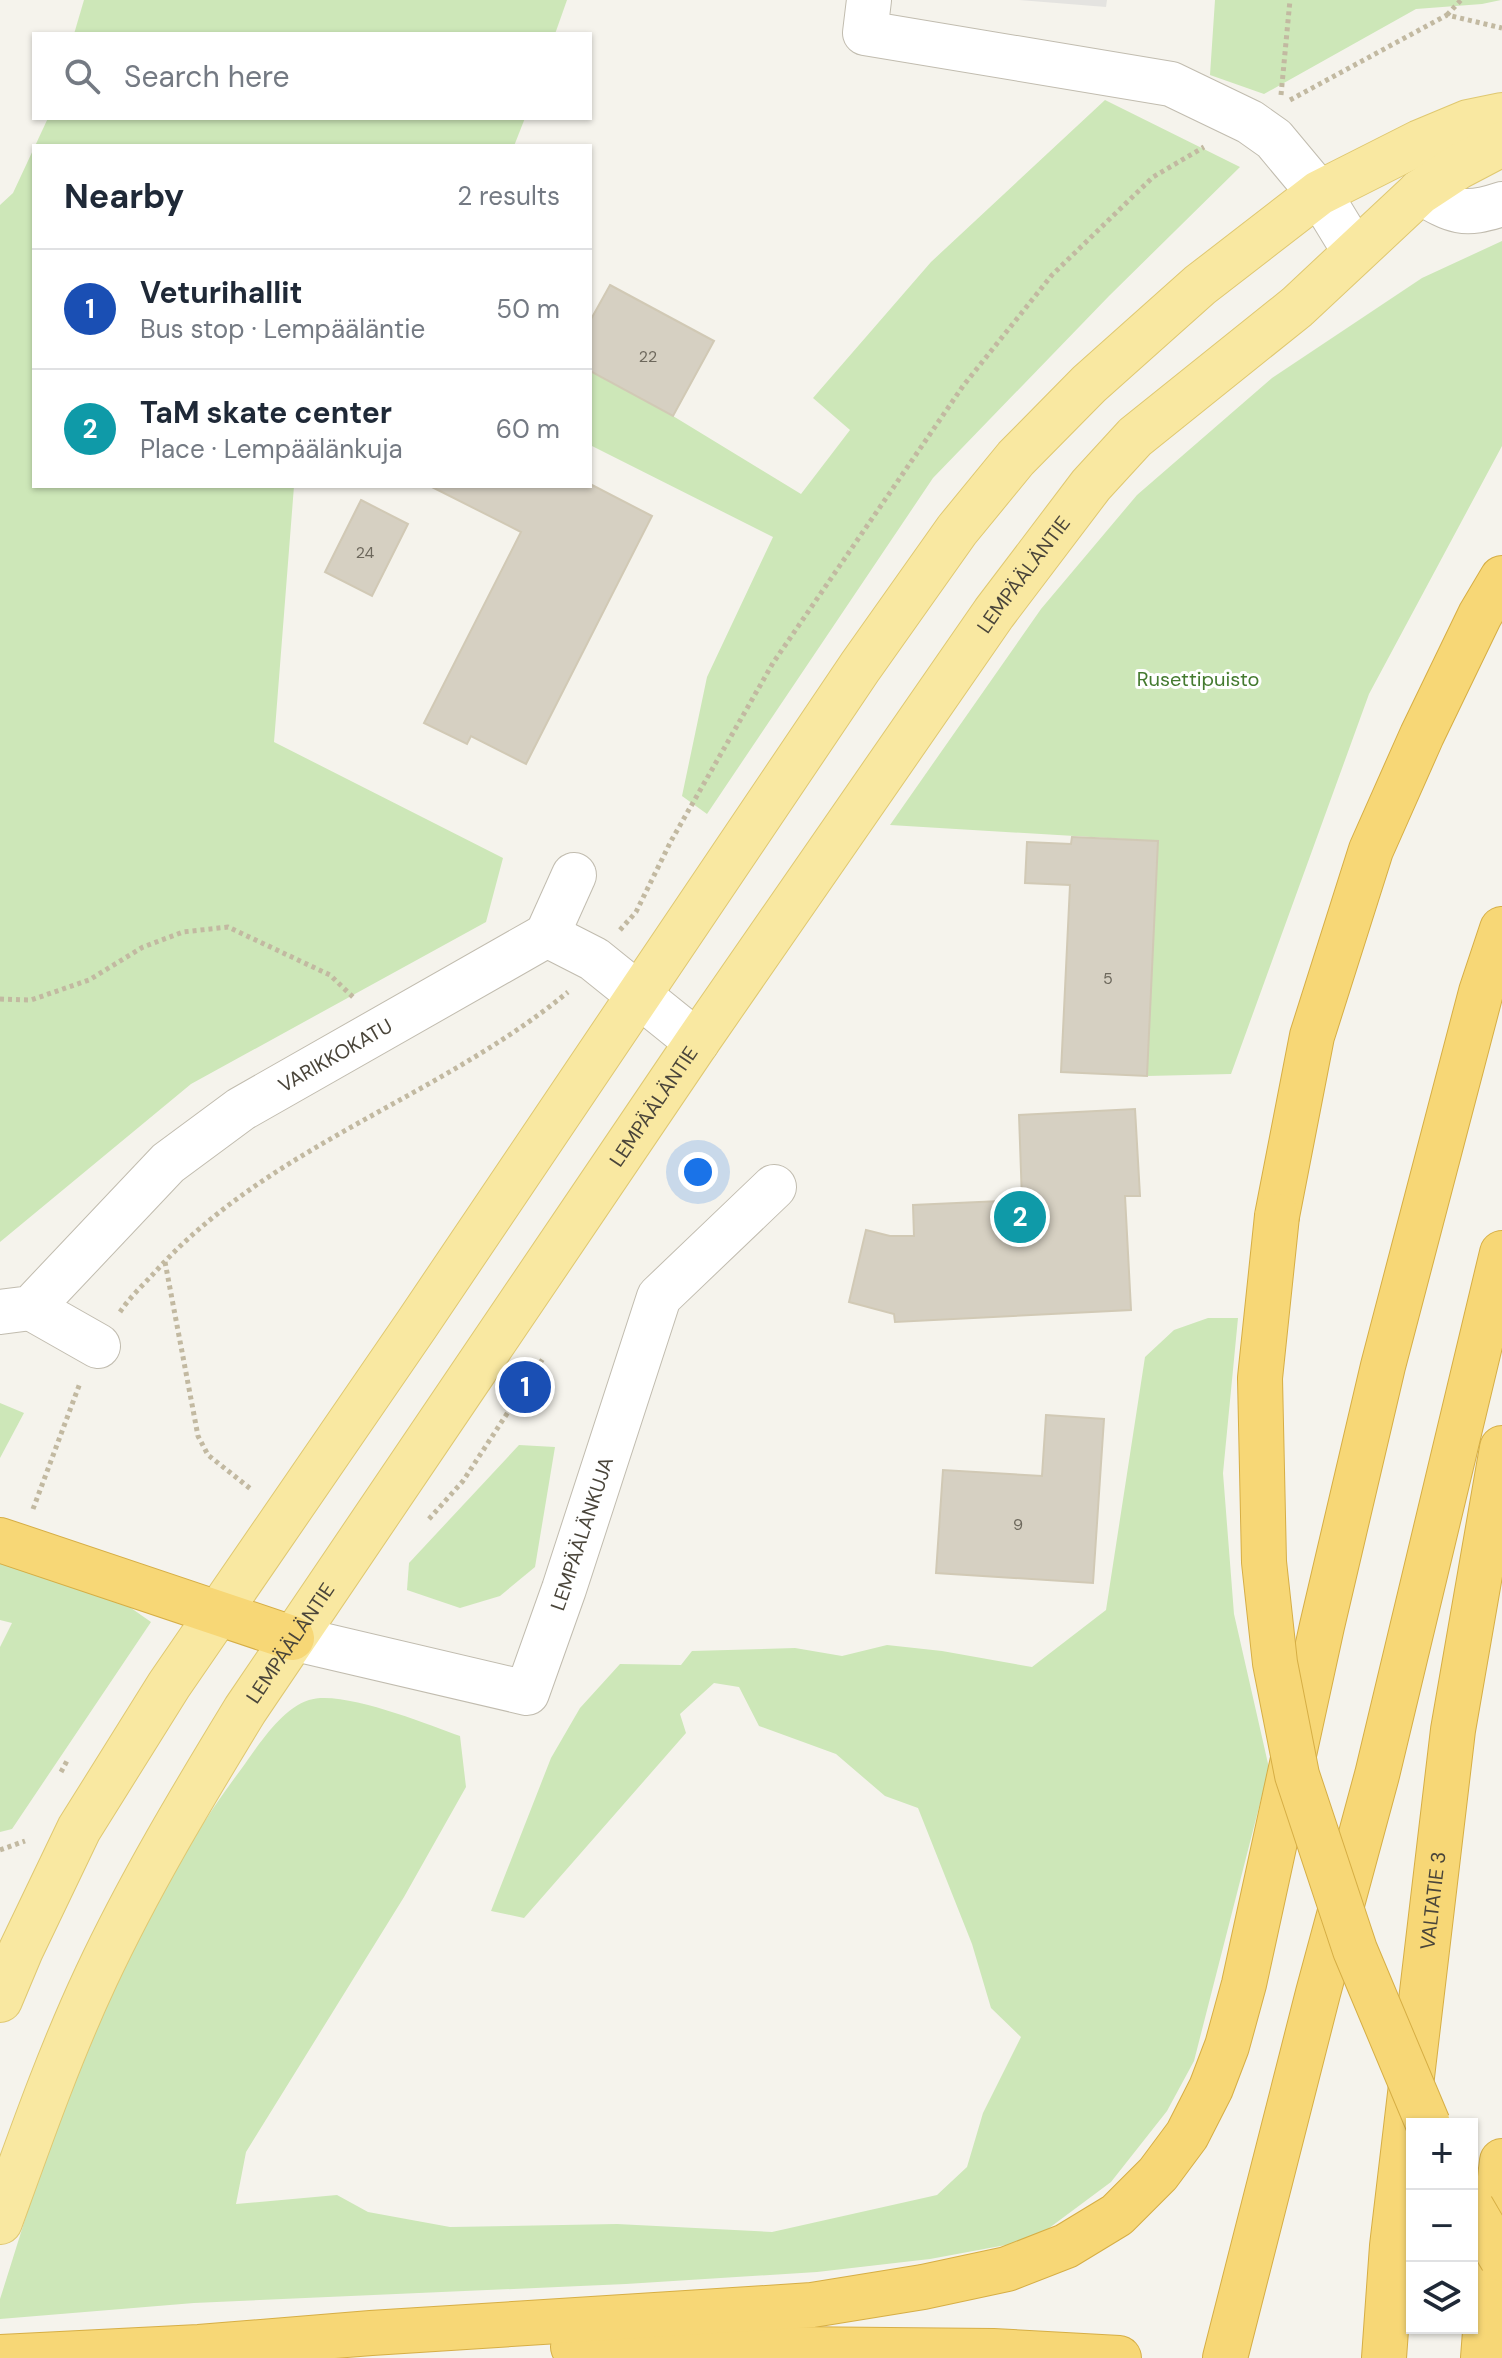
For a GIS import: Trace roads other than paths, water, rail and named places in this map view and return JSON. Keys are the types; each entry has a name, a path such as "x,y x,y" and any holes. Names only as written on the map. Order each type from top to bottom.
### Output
{"highway":[{"path":"1426,2118 1351,1936 1297,1775 1275,1663 1264,1562 1260,1378 1277,1216 1312,1036 1371,850 1428,721 1480,615 1502,578"},
{"path":"0,2357 199,2347 812,2305 923,2287 1007,2269 1066,2246 1117,2215 1158,2174 1187,2135 1211,2088 1241,1996 1383,1366 1481,992 1502,929"},
{"path":"1225,2358 1377,1775 1502,1253"},
{"name":"VALTATIE 3","path":"1384,2358 1392,2246 1453,1730 1502,1448"},
{"path":"15,1529 217,1614 292,1638"},
{"path":"1483,2358 1496,2256 1502,2161"},
{"path":"1478,2220 1496,2256"},
{"path":"199,2347 961,2350 1119,2358"}],"main road":[{"path":"0,2000 79,1829 162,1696 957,530 1016,458 1089,384 1158,321 1319,193 1420,142 1468,122 1502,115"},
{"name":"LEMPÄÄLÄNTIE","path":"0,2222 54,2073 96,1976 185,1807 292,1638 697,1042 994,613 1091,485 1135,437 1297,307 1420,192 1502,144"}],"street":[{"path":"869,0 865,33 1171,84 1265,113 1274,139 1319,193 1355,252"},
{"path":"1420,192 1451,210 1479,212 1502,204"},
{"path":"574,875 547,935 594,959 697,1042"},
{"name":"VARIKKOKATU","path":"15,1310 168,1163 241,1109 547,935"},
{"name":"LEMPÄÄLÄNKUJA","path":"292,1638 527,1693 659,1297 774,1187"},
{"path":"15,1310 98,1346"}],"place":[{"name":"TaM skate center","path":"1020,1217"},
{"name":"Veturihallit","path":"525,1387"}],"park label":[{"name":"Rusettipuisto","path":"1198,679"}]}
